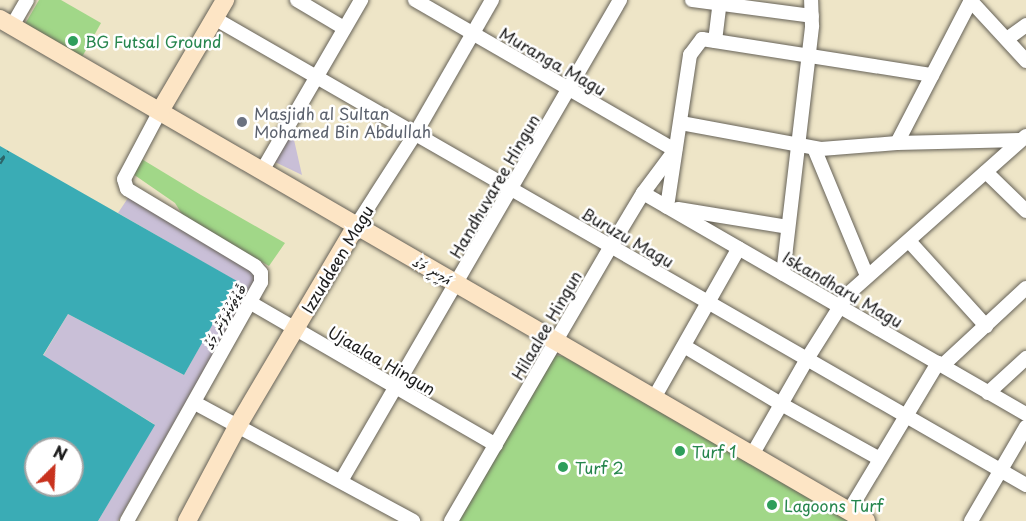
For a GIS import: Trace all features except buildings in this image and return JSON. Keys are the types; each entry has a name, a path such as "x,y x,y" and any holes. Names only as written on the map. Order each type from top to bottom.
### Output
{"main road":[{"path":"160,111 225,0"},
{"name":"އަމީނީ މަގު","path":"6,22 866,521"},
{"name":"Izzuddeen Magu","path":"187,521 237,427 356,226"}],"street":[{"path":"6,22 27,0"},
{"path":"297,0 344,28"},
{"path":"262,171 361,0"},
{"name":"Muranga Magu","path":"415,0 675,150"},
{"name":"Izzuddeen Magu","path":"356,226 415,134 492,0"},
{"name":"Handhuvaree Hingun","path":"341,481 620,0"},
{"path":"692,0 720,1 812,16"},
{"path":"783,274 809,56 811,0"},
{"path":"897,143 970,0 1026,61"},
{"path":"715,41 720,1"},
{"name":"Buruzu Magu","path":"214,18 1026,485"},
{"path":"1006,39 1026,25"},
{"path":"788,227 667,207 690,55 696,45 702,39 932,75"},
{"name":"ބޮޑުތަކުރުފާނު މަގު","path":"127,521 261,282 261,273 255,266 127,189 124,179 160,111"},
{"path":"681,123 814,148 897,143 1024,140"},
{"path":"752,455 839,305 867,276 1024,140"},
{"path":"814,148 867,276"},
{"name":"Hilaalee Hingun","path":"451,521 610,246 643,194 675,150"},
{"path":"986,172 1026,211"},
{"name":"Iskandharu Magu","path":"643,194 1026,414"},
{"path":"909,241 986,326"},
{"path":"654,398 739,248"},
{"path":"849,511 906,416 941,364 1026,288"},
{"name":"Ujaalaa Hingun","path":"251,303 496,445"},
{"path":"684,346 880,459"},
{"path":"988,393 1026,358"},
{"path":"195,403 413,521"},
{"path":"971,521 1026,427"}],"shaded area":[{"path":"292,131 302,175 275,162"},
{"path":"130,195 258,274 118,521 98,521 154,424 43,356 68,314 184,375 236,281 118,213"}],"green space":[{"name":"BG Futsal Ground","path":"39,0 61,0 101,23 82,57 25,24"},
{"path":"140,158 285,243 269,266 185,219 175,203 133,174"},
{"path":"554,355 563,356 848,521 458,521"}],"water":[{"path":"0,146 237,281 184,375 68,314 43,355 155,425 98,521 0,521"}],"ferry route":[{"path":"0,164 8,151"},
{"path":"0,160 4,156"}],"place":[{"name":"BG Futsal Ground","path":"73,41"},
{"name":"Masjidh al Sultan Mohamed Bin Abdullah","path":"242,122"},
{"name":"Turf 1","path":"680,451"},
{"name":"Turf 2","path":"563,467"},
{"name":"Lagoons Turf","path":"772,505"}]}
